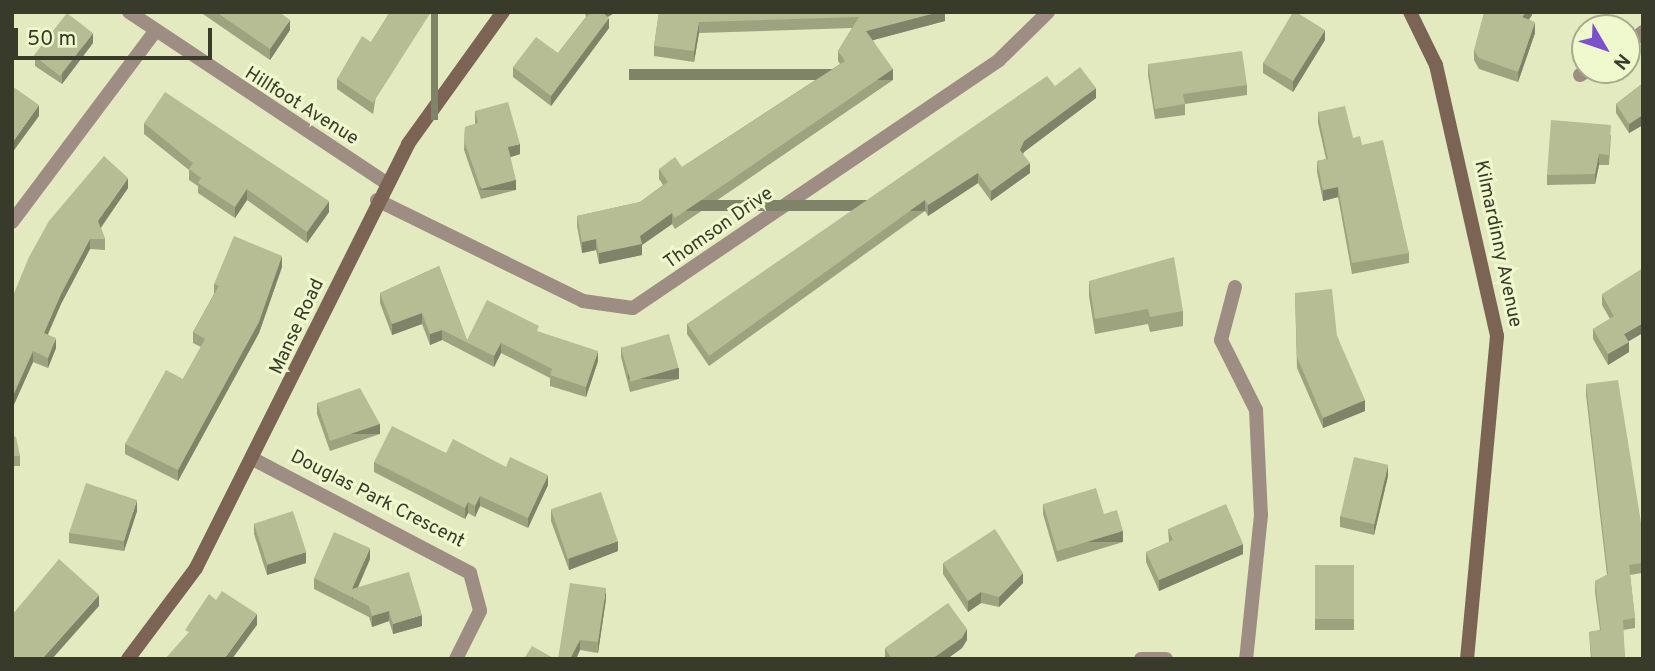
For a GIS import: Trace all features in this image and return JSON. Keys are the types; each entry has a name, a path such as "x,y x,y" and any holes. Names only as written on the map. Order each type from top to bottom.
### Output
{"street":[{"name":"Hillfoot Avenue","path":"129,12 153,34 386,183"},
{"name":"Manse Road","path":"128,659 197,568 255,460 386,183 433,105 503,12"},
{"name":"Thomson Drive","path":"377,200 583,301 633,308 999,60 1048,12"},
{"name":"Kilmardinny Avenue","path":"1410,12 1436,65 1497,336 1467,659"},
{"path":"12,222 153,34"},
{"path":"1236,287 1221,340 1256,411 1261,514 1245,659"},
{"name":"Douglas Park Crescent","path":"255,460 470,573 480,611 456,659"},
{"path":"1141,659 1166,659"}],"building":[{"path":"216,12 279,12 290,20 270,49"},
{"path":"390,12 431,12 373,103 337,79 362,36 371,42"},
{"path":"588,12 602,12 609,18 551,96 513,67 536,37 558,53"},
{"path":"659,12 939,12 866,31 893,69 675,218 672,213 640,236 642,244 599,253 596,239 582,242 577,216 640,202 668,182 659,169 675,157 682,167 845,61 838,51 859,17 699,22 694,51 654,46"},
{"path":"1293,12 1325,30 1293,81 1263,63"},
{"path":"1484,12 1526,12 1522,17 1535,22 1518,72 1479,58 1474,50"},
{"path":"67,13 93,33 60,76 34,56"},
{"path":"1242,51 1247,85 1183,94 1185,104 1155,109 1148,64"},
{"path":"1080,67 1096,88 1024,141 1020,150 1030,163 991,191 978,173 928,205 925,200 709,356 687,324 1047,76 1055,86"},
{"path":"1643,83 1643,115 1629,124 1616,104"},
{"path":"12,86 39,105 12,143"},
{"path":"165,92 329,201 307,232 247,189 235,207 198,183 201,178 189,169 193,163 144,123"},
{"path":"508,102 520,144 508,147 516,180 481,189 464,140 465,127 478,123 475,111"},
{"path":"1345,106 1353,138 1360,136 1362,145 1383,140 1409,253 1352,263 1338,187 1323,190 1317,161 1328,159 1318,112"},
{"path":"1551,120 1611,125 1609,155 1599,154 1595,174 1547,175"},
{"path":"104,156 128,178 98,221 105,239 90,239 44,333 56,338 48,358 33,351 12,398 12,298 29,257 49,221"},
{"path":"234,236 282,256 259,322 178,470 125,444 166,370 183,379 205,339 193,332 219,286 214,284"},
{"path":"1174,257 1183,311 1150,317 1148,309 1095,319 1089,281"},
{"path":"439,266 467,340 487,300 539,326 537,331 598,351 586,387 550,375 552,369 501,343 494,356 442,330 430,334 422,313 392,324 380,293"},
{"path":"1643,268 1643,323 1624,334 1629,342 1608,354 1593,329 1614,316 1602,294"},
{"path":"1332,289 1337,336 1365,400 1323,418 1297,357 1295,293"},
{"path":"669,334 679,368 631,381 621,348"},
{"path":"1618,380 1643,535 1643,557 1642,563 1629,565 1635,618 1623,620 1625,659 1592,659 1589,632 1601,630 1595,581 1608,574 1586,384"},
{"path":"360,388 380,424 330,441 317,403"},
{"path":"392,426 446,453 453,439 506,467 510,457 548,475 528,518 480,496 475,506 468,502 465,508 374,462"},
{"path":"12,435 16,437 20,456 12,456"},
{"path":"1354,457 1388,465 1374,524 1340,516"},
{"path":"86,483 137,500 124,541 69,533"},
{"path":"1096,488 1104,514 1117,510 1123,531 1057,551 1043,504"},
{"path":"601,492 618,541 568,558 551,509"},
{"path":"1226,504 1243,544 1159,580 1146,552 1173,540 1168,529"},
{"path":"293,511 306,552 267,565 254,524"},
{"path":"995,529 1023,573 999,597 981,592 968,601 943,563"},
{"path":"334,532 370,548 352,589 409,572 422,615 393,624 389,611 372,616 369,606 314,578"},
{"path":"59,559 99,595 42,659 12,659 12,615"},
{"path":"1315,565 1354,565 1354,619 1315,619"},
{"path":"570,583 606,588 598,642 580,640 570,659 558,659"},
{"path":"222,591 257,614 224,659 165,659 189,632 185,630 209,594 216,600"},
{"path":"948,603 967,629 962,638 932,659 892,659 885,648"},
{"path":"532,646 555,659 524,659"}]}
